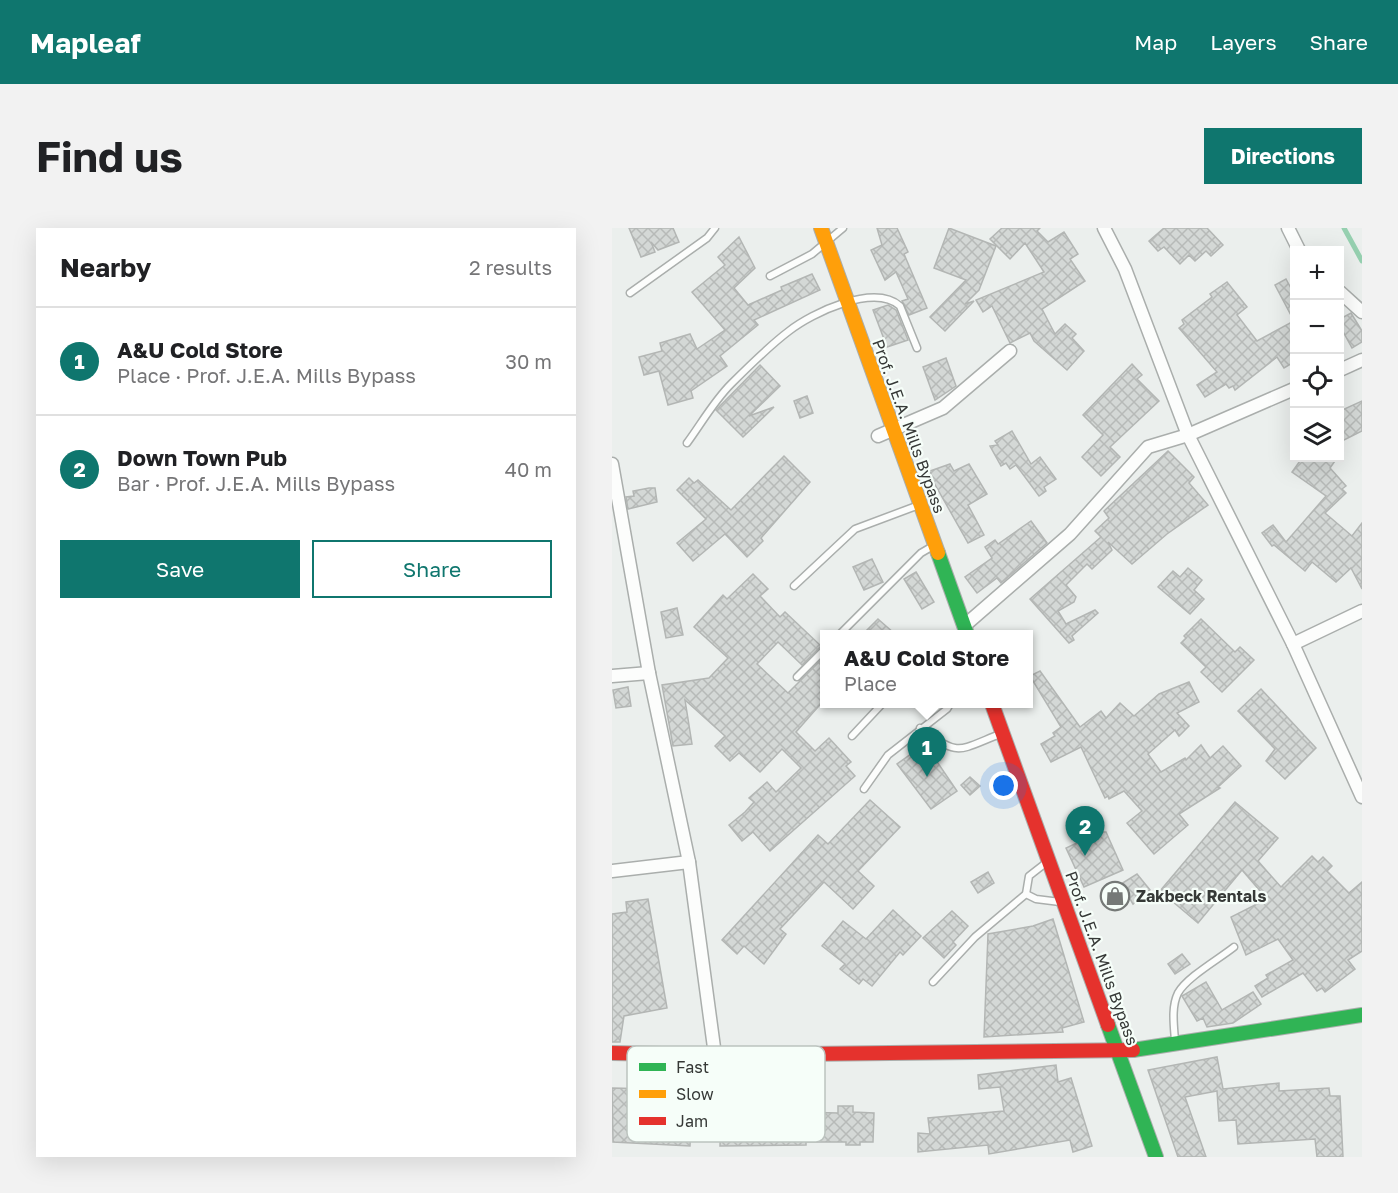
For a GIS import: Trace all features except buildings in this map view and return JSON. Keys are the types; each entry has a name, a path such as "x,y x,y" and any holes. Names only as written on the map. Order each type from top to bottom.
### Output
{"street":[{"name":"Prof. J.E.A. Mills Bypass","path":"820,228 966,630"},
{"path":"1104,228 1125,269 1188,435 1293,644 1362,797"},
{"path":"1288,228 1297,246"},
{"path":"1344,296 1362,312"},
{"path":"878,436 943,408 1010,351"},
{"path":"1344,368 1362,360"},
{"path":"966,630 1070,534 1148,447 1188,435 1290,391"},
{"path":"612,464 649,673 690,862 714,1046"},
{"path":"1293,644 1362,611"},
{"path":"612,676 649,673"},
{"name":"Prof. J.E.A. Mills Bypass","path":"994,708 1156,1157"},
{"path":"612,872 690,862"},
{"path":"825,1054 1118,1052 1362,1016"},
{"path":"612,1053 627,1053"}],"lane":[{"path":"630,293 707,238 715,228"},
{"path":"770,276 812,254 843,228"},
{"path":"687,443 729,386 789,331 846,302 872,297 896,302 900,306 917,348"},
{"path":"794,586 855,529 920,505"},
{"path":"844,630 921,553 935,545"},
{"path":"797,677 820,655"},
{"path":"852,736 878,708"},
{"path":"864,789 888,754 948,708"},
{"path":"920,728 949,748 960,750 1003,733"},
{"path":"933,982 983,929 1026,894 1029,876 1049,861"},
{"path":"1026,894 1046,901 1064,903"},
{"path":"1174,1045 1174,1009 1178,994 1186,984 1234,947"}],"waterway":[{"path":"1344,228 1362,261"}],"traffic: fast":[{"path":"938,553 966,630"},
{"path":"1133,1050 1362,1015"},
{"path":"1108,1025 1156,1157"}],"traffic: slow":[{"path":"821,228 938,553"}],"traffic: jam":[{"path":"993,708 1108,1025"},
{"path":"825,1054 1133,1050"},
{"path":"612,1053 627,1053"}],"place":[{"name":"A&U Cold Store","path":"927,777"},
{"name":"Down Town Pub","path":"1085,856"},
{"name":"Zakbeck Rentals","path":"1115,896"}]}
